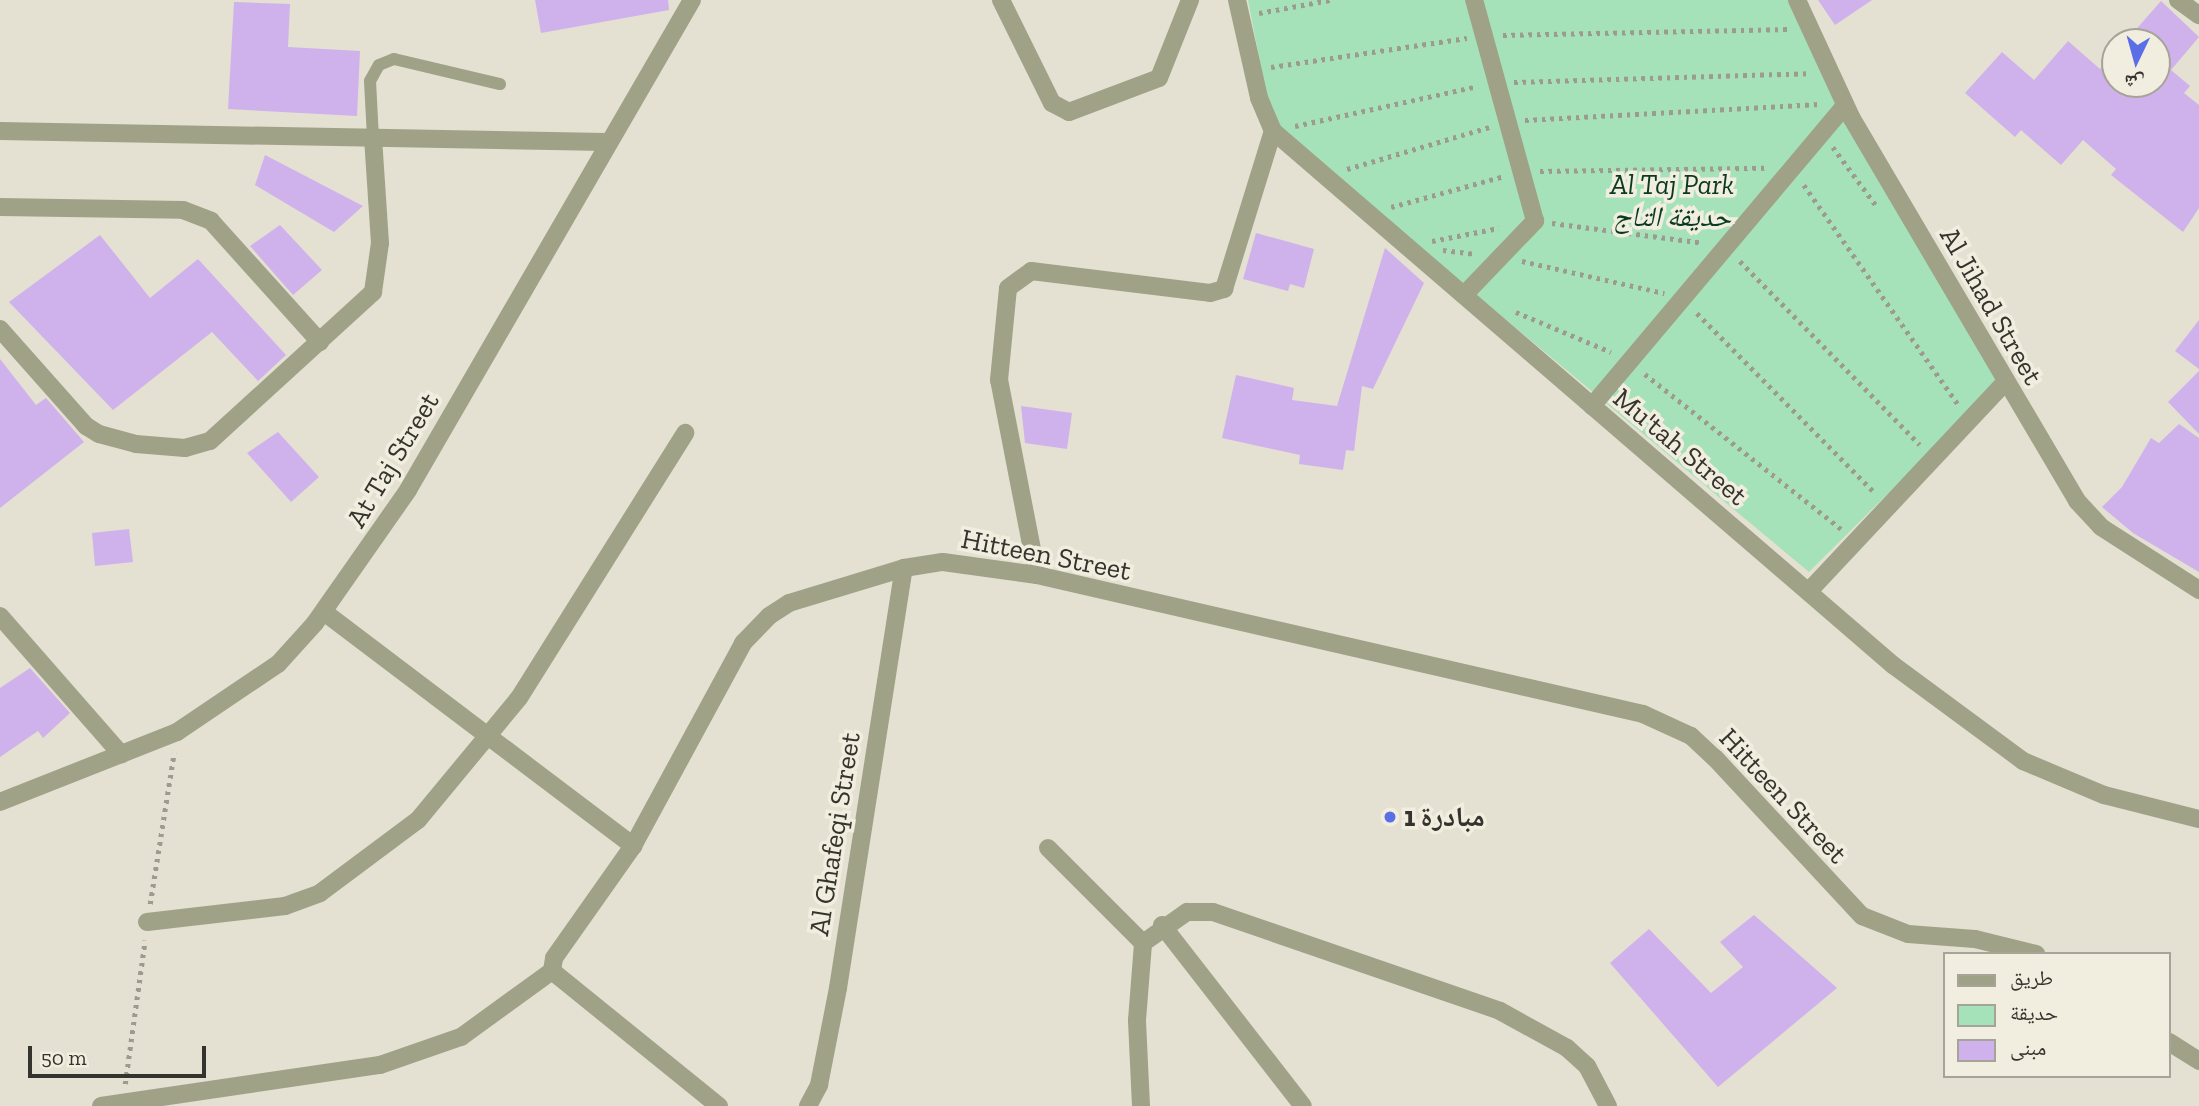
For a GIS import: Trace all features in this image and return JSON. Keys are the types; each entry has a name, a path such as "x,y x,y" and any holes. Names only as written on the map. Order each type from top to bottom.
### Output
{"street":[{"name":"At Taj Street","path":"4,799 177,732 227,702 278,664 324,612 408,490 606,142 692,0"},
{"path":"1001,0 1052,103 1069,112 1159,78 1167,70 1190,0"},
{"path":"1464,295 1535,221 1474,0"},
{"name":"Al Jihad Street","path":"1797,0 1844,104 2005,382 2093,518 2199,590"},
{"path":"2178,0 2199,15"},
{"path":"1037,575 999,380 1008,288 1031,271 1210,293 1224,289 1273,131 1253,69 1239,8"},
{"path":"1592,406 1627,359 1844,104"},
{"path":"0,131 606,142"},
{"name":"Mu'tah Street","path":"1273,131 1960,719 2023,761 2104,795 2199,820"},
{"path":"0,329 86,426 136,444 185,448 210,441 373,292 378,273 373,138"},
{"path":"0,207 183,209 211,221 320,342"},
{"path":"1808,590 2005,382"},
{"path":"147,922 285,906 320,893 418,820 491,738 685,433"},
{"name":"Hitteen Street","path":"101,1106 248,1088 423,1055 461,1037 552,971 554,958 633,846 743,643 789,603 904,568 971,563 1037,575 1668,723 1715,758 1862,916 1909,934 1975,939 2028,952"},
{"name":"Al Ghafeqi Street","path":"808,1106 819,1085 838,988 904,568"},
{"path":"324,612 633,846"},
{"path":"0,616 121,754"},
{"path":"1048,848 1143,943"},
{"path":"1141,1106 1137,1020 1143,943 1162,925 1187,912 1234,917 1500,1011 1567,1048 1587,1066 1608,1106"},
{"path":"1162,925 1303,1106"},
{"path":"552,971 719,1106"},
{"path":"2171,1043 2199,1061"}],"lane":[{"path":"373,138 370,81 379,65 394,59 500,83"}],"path":[{"path":"1239,8 1330,0"},
{"path":"1253,69 1484,36 1809,29"},
{"path":"1273,131 1497,82 1828,72"},
{"path":"1326,175 1508,121 1844,104"},
{"path":"1370,212 1522,171 1792,167 1970,419"},
{"path":"1407,246 1535,221 1725,245 1933,458"},
{"path":"1407,246 1501,257 1681,296 1888,506"},
{"path":"1504,307 1627,359 1855,541"}],"green space":[{"name":"Al Taj Park حديقة التاج","path":"1248,0 1791,0 2005,377 1809,572 1272,125"}],"building":[{"path":"535,0 668,0 669,10 541,33"},
{"path":"1818,0 1872,0 1835,25"},
{"path":"2161,1 2199,37 2171,70 2171,28 2137,28"},
{"path":"234,2 290,4 288,47 360,51 357,116 228,109"},
{"path":"2068,41 2100,69 2101,98 2171,98 2171,70 2190,86 2184,93 2199,105 2199,208 2183,232 2111,175 2116,169 2083,140 2061,165 2021,130 2015,137 1965,93 2002,52 2034,80"},
{"path":"265,155 363,206 334,232 255,185"},
{"path":"280,225 322,270 293,295 250,246"},
{"path":"1256,233 1314,249 1304,288 1290,284 1288,291 1243,279"},
{"path":"100,235 150,298 198,259 286,355 258,381 212,332 113,410 9,302"},
{"path":"1385,248 1424,283 1373,389 1362,386 1354,451 1346,450 1343,470 1299,464 1300,455 1222,438 1236,375 1294,388 1292,400 1337,406"},
{"path":"2199,320 2199,369 2175,351"},
{"path":"0,359 36,405 46,398 84,442 0,508"},
{"path":"2199,371 2199,434 2168,402"},
{"path":"1021,406 1072,413 1067,449 1025,443"},
{"path":"2179,424 2199,438 2199,572 2133,533 2102,507 2122,487 2151,438 2159,443"},
{"path":"278,432 319,477 291,502 247,453"},
{"path":"129,529 133,562 95,566 92,533"},
{"path":"30,668 70,713 43,738 38,731 0,757 0,688"},
{"path":"1754,915 1837,988 1718,1087 1610,963 1649,929 1711,993 1743,967 1720,942"}],"place":[{"name":"مبادرة 1","path":"1390,817"}]}
